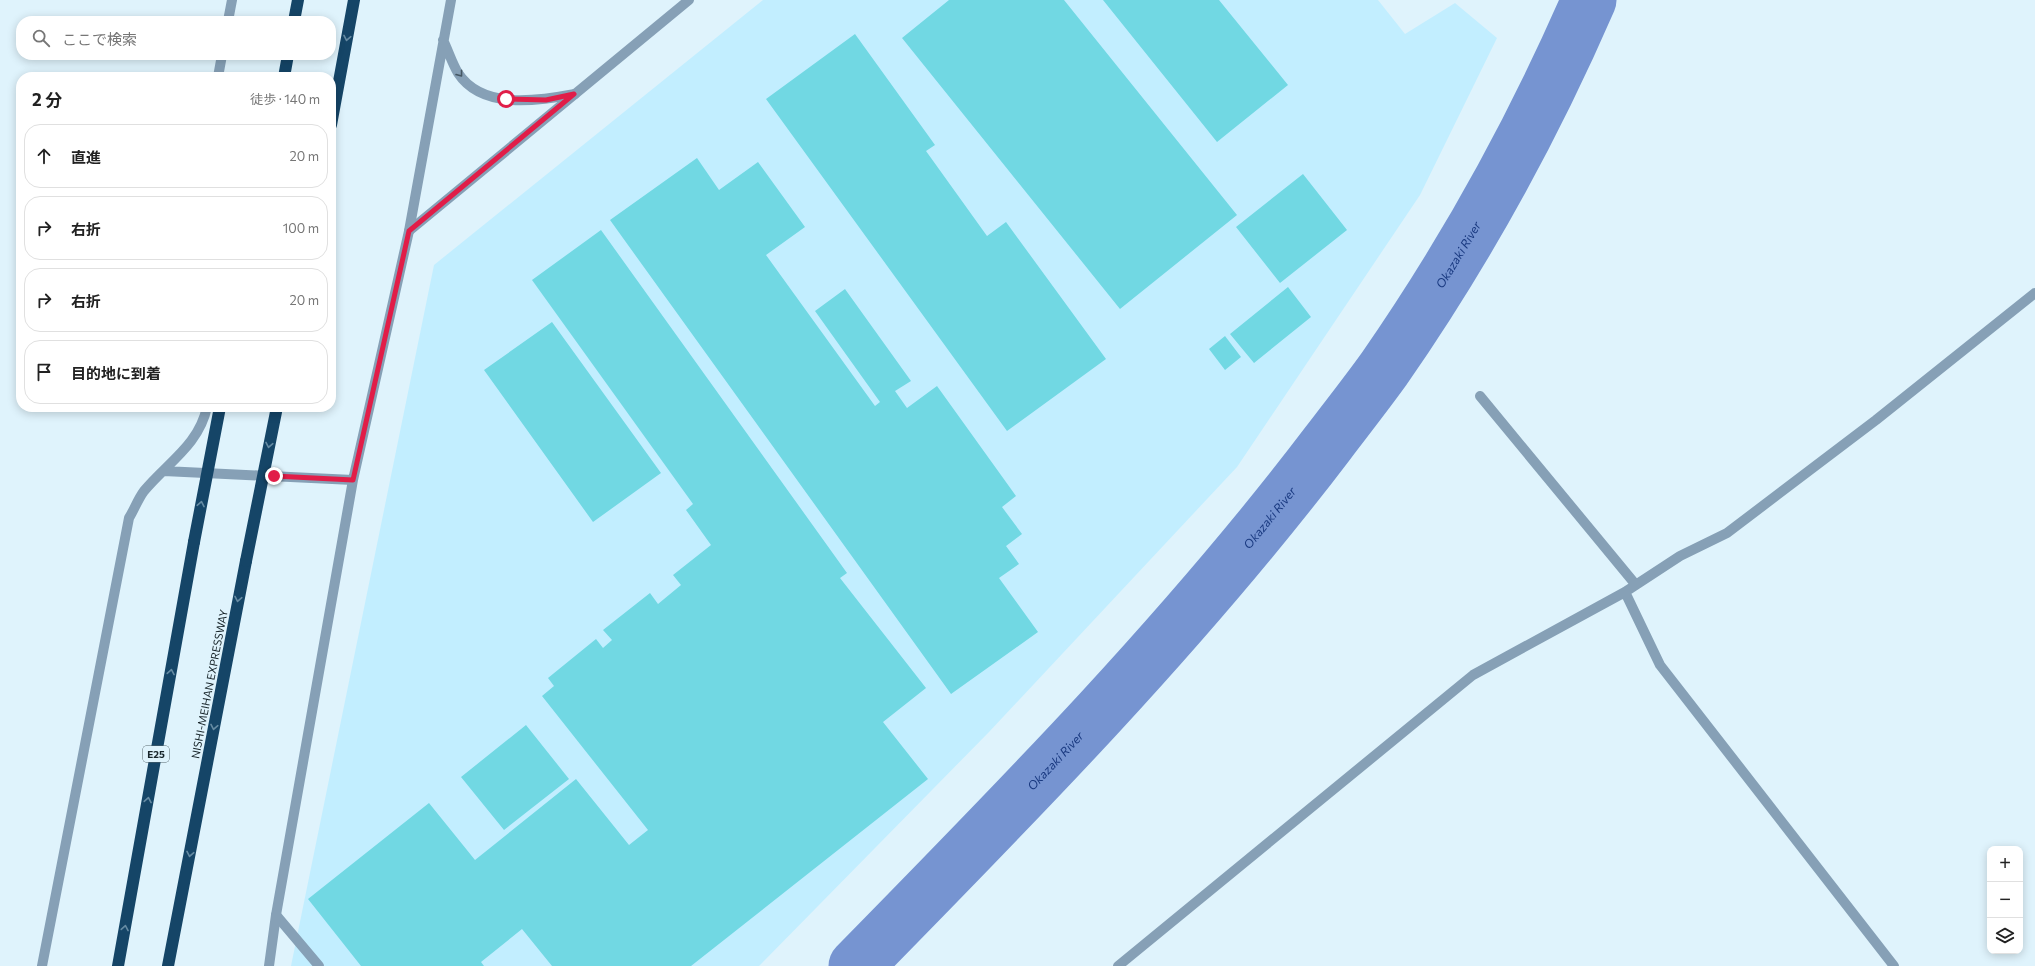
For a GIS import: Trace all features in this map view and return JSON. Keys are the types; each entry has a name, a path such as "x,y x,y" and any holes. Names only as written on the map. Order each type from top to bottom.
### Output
{"highway":[{"path":"295,16 298,0"},
{"path":"336,98 354,0"},
{"path":"285,72 287,60"},
{"name":"E25","path":"118,966 194,542 219,412"},
{"name":"NISHI-MEIHAN EXPRESSWAY","path":"168,966 276,412"}],"street":[{"path":"229,16 232,0"},
{"path":"269,966 276,915 353,480 409,231 451,0"},
{"path":"409,231 689,0"},
{"path":"443,40 458,74 485,96 525,100 546,100 574,94"},
{"path":"219,72 221,60"},
{"path":"1118,966 1473,676 1625,592 1680,556 1727,532 1876,420 2035,293"},
{"path":"1480,396 1636,585"},
{"path":"42,966 130,518 143,492 185,451 198,432 205,412"},
{"path":"164,471 353,480"},
{"path":"1625,592 1660,665 1894,966"},
{"path":"276,915 319,966"}],"shaded area":[{"path":"763,0 1378,0 1405,34 1455,3 1497,38 1420,195 1237,467 989,732 759,966 291,966 434,265"}],"building":[{"path":"949,0 1064,0 1237,215 1120,309 902,38"},
{"path":"1103,0 1219,0 1288,85 1217,142"},
{"path":"855,34 935,145 926,151 987,236 1006,222 1106,359 1007,431 766,99"},
{"path":"697,158 719,190 758,162 805,227 766,255 875,406 880,402 815,311 845,289 911,381 895,391 907,408 937,386 1016,496 1002,507 1022,534 1006,546 1019,564 999,578 1038,632 951,694 610,220"},
{"path":"1303,174 1347,230 1280,283 1236,227"},
{"path":"601,230 847,573 840,578 926,688 883,722 928,779 691,966 552,966 522,929 481,962 484,966 361,966 308,899 429,803 475,860 576,779 629,845 648,830 542,696 554,686 548,678 596,639 603,648 612,640 603,630 650,593 658,604 681,585 673,575 711,545 686,510 693,504 532,280"},
{"path":"1288,287 1311,317 1254,363 1230,334"},
{"path":"552,322 661,473 593,522 484,370"},
{"path":"1225,336 1241,357 1225,370 1209,349"},
{"path":"526,725 569,779 504,830 461,777"}],"waterway":[{"name":"Okazaki River","path":"856,966 1101,712 1160,646 1218,580 1274,512 1363,397 1384,369 1442,281 1496,190 1545,96 1589,0"}],"route":[{"path":"274,476 353,480 409,231 574,94 546,100 506,99"}]}
